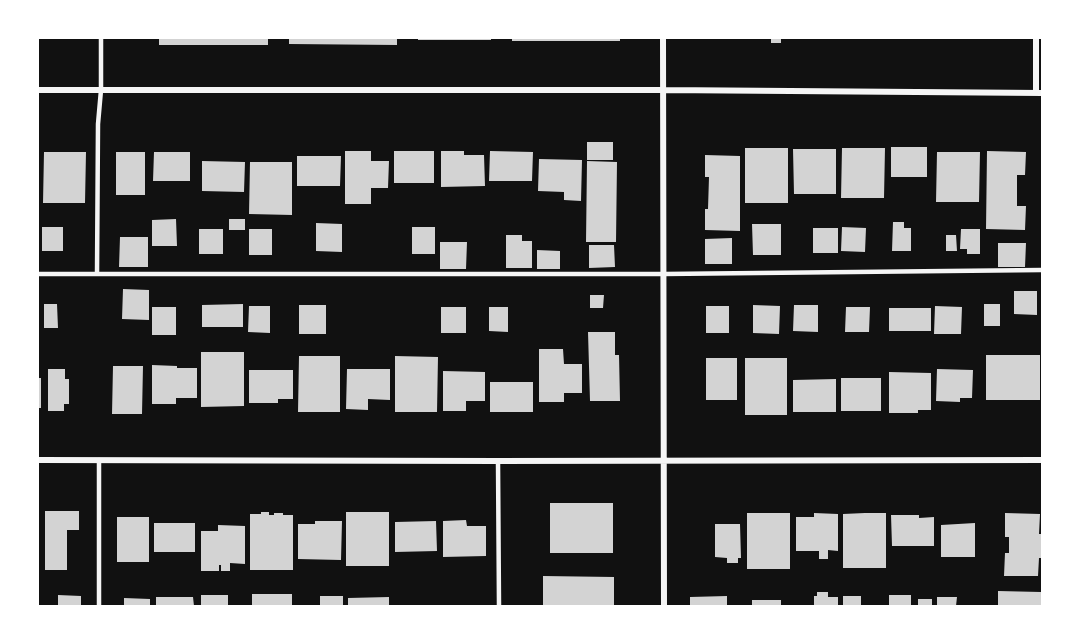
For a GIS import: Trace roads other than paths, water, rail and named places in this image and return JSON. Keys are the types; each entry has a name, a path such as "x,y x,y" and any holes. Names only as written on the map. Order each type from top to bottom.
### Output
{"street":[{"path":"663,38 664,606"},
{"path":"38,90 664,90 1039,93 1036,38"},
{"path":"38,460 1042,460"}],"lane":[{"path":"97,274 101,38"},
{"path":"38,274 664,274 1042,270"},
{"path":"99,460 99,606"},
{"path":"498,461 498,606"}]}
